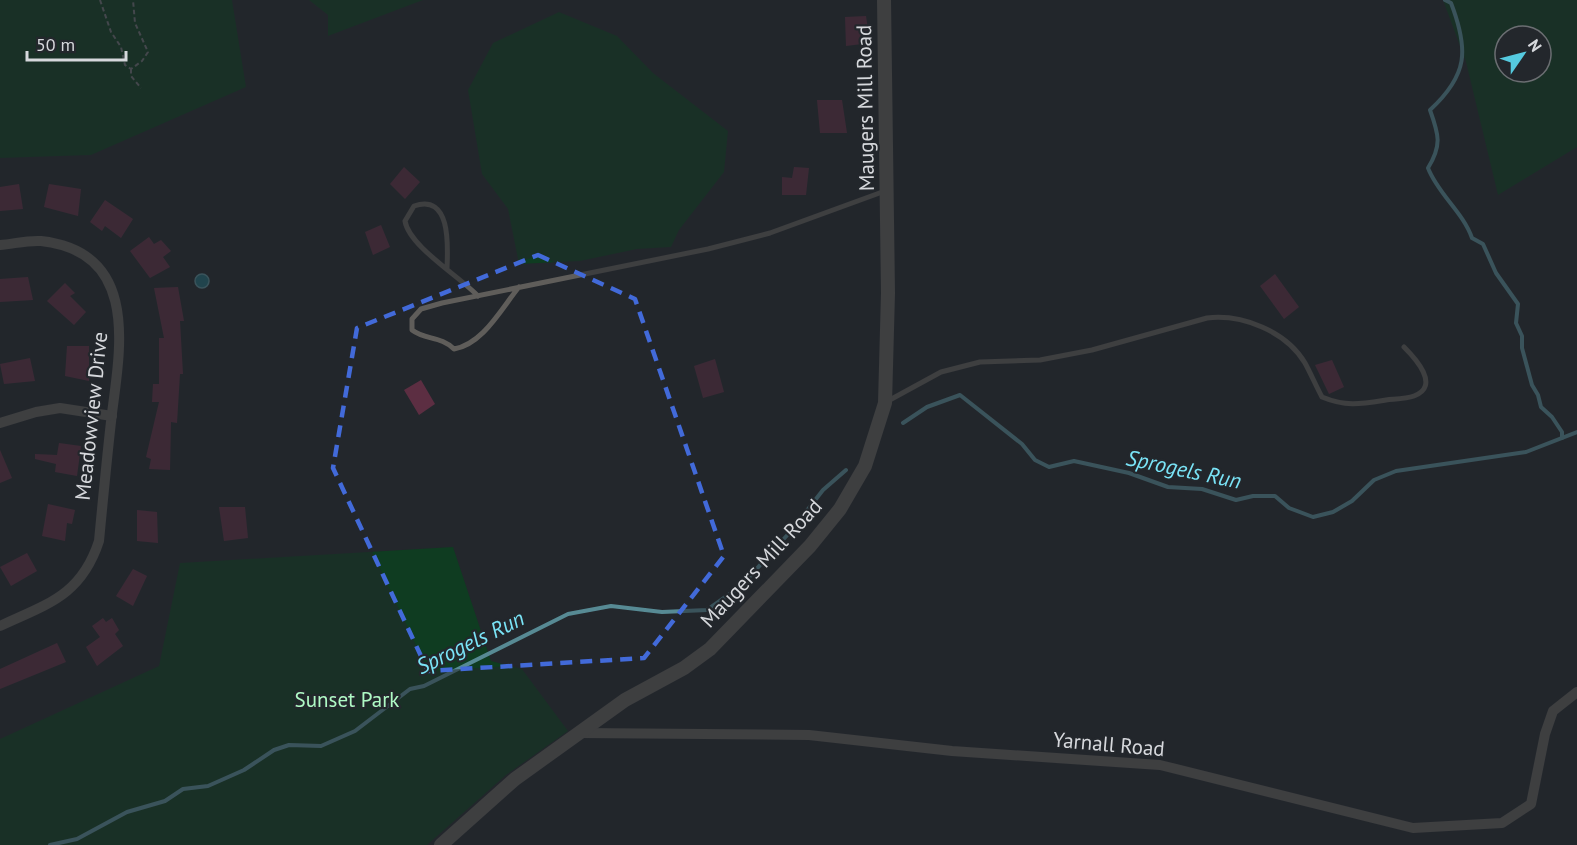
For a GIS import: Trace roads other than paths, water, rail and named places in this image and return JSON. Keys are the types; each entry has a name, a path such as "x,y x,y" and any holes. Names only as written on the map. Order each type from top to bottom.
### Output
{"street":[{"name":"Maugers Mill Road","path":"441,845 515,779 625,700 684,668 710,649 810,546 840,509 866,466 885,403 888,293 884,0"},
{"name":"Meadowview Drive","path":"0,245 39,241 77,252 105,276 114,292 119,312 121,346 99,541 93,558 84,573 62,598 0,626"},
{"path":"0,423 36,412 60,408 112,416"},
{"name":"Yarnall Road","path":"581,733 809,735 952,751 1160,765 1413,828 1502,823 1531,804 1545,734 1553,711 1577,692"}],"lane":[{"path":"519,287 492,324 464,347 454,349 435,337 422,338 412,330 412,319 421,309 519,287 719,247 770,233 887,191"},
{"path":"447,268 448,241 443,218 432,205 423,203 414,206 408,213 406,230 447,268 478,296"},
{"path":"885,403 941,372 980,362 1040,360 1092,350 1207,318 1224,316 1251,323 1293,349 1305,363 1322,397 1340,404 1357,404 1416,396 1422,389 1425,380 1424,371 1419,361 1404,347"}],"water":[{"path":"202,274 207,276 209,281 207,286 202,288 197,286 195,281 197,276"}],"waterway":[{"path":"1445,0 1451,3 1457,20 1461,35 1462,61 1452,85 1430,110 1438,140 1428,168 1463,220 1472,238 1483,244 1496,273 1518,304 1516,323 1522,336 1522,348 1532,385 1541,407 1552,417 1562,432 1562,438"},
{"name":"Sprogels Run","path":"903,423 927,407 960,395 1022,444 1035,460 1049,467 1074,461 1129,473 1168,487 1202,489 1236,500 1253,496 1275,496 1289,508 1313,517 1333,512 1352,501 1374,480 1396,471 1526,452 1577,432"},
{"name":"Sprogels Run","path":"50,845 77,839 127,812 165,801 183,789 208,786 244,770 274,750 289,745 321,746 355,731 410,689 424,686 568,614 611,606 662,612 707,610 741,586 791,531 823,490 846,470"}],"park label":[{"name":"Sunset Park","path":"347,699"}]}
